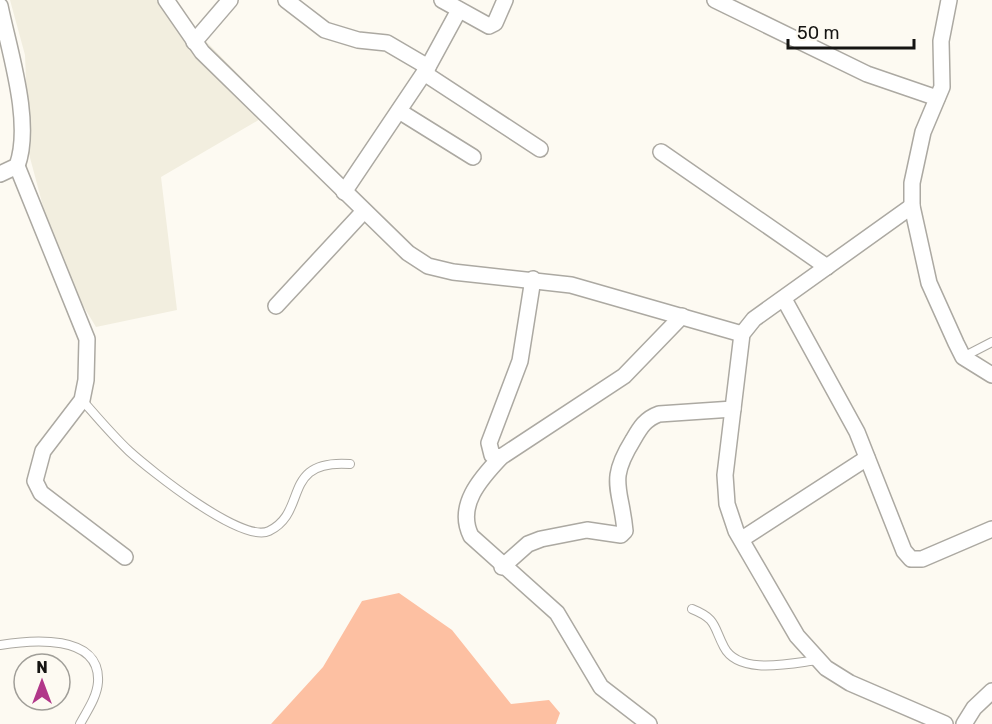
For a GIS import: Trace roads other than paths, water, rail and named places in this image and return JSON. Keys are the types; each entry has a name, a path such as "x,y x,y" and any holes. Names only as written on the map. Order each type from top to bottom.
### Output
{"street":[{"path":"166,0 194,42 344,192 408,253 428,266 453,272 572,285 742,334"},
{"path":"194,42 230,0"},
{"path":"286,0 325,30 358,40 387,44 540,149"},
{"path":"442,0 489,26 495,23 506,0"},
{"path":"715,0 852,68 937,98"},
{"path":"949,0 942,26 940,57 942,87 920,143 912,183 912,206 929,283 963,357 992,375"},
{"path":"0,6 6,67 21,117 21,156 17,166 87,339 86,380 82,400 43,450 34,480 41,493 125,557"},
{"path":"344,192 426,70 459,10"},
{"path":"399,111 472,157"},
{"path":"661,152 827,267"},
{"path":"1,172 17,166"},
{"path":"912,206 754,319 742,334 725,475 726,494 733,522 742,539 797,636 818,660 850,683 945,724"},
{"path":"276,306 364,211"},
{"path":"501,457 492,455 489,443 520,361 533,279"},
{"path":"784,299 857,432 904,551 911,559 922,559 992,529"},
{"path":"649,724 602,687 557,613 502,567 471,536 465,524 465,510 471,496 501,457 624,376 682,316"},
{"path":"502,567 528,544 541,539 587,531 621,535 625,531 616,488 618,467 641,426 649,418 659,414 733,410"},
{"path":"742,539 867,458"},
{"path":"964,724 974,708 992,691"}],"lane":[{"path":"963,357 992,342"},
{"path":"82,400 129,451 154,471 231,524 248,531 267,532 278,525 310,471 322,464 350,464"},
{"path":"692,609 711,619 729,655 740,661 768,665 818,660"},
{"path":"0,645 29,640 56,642 76,647 87,655 94,665 98,680 94,697 80,724"}]}
